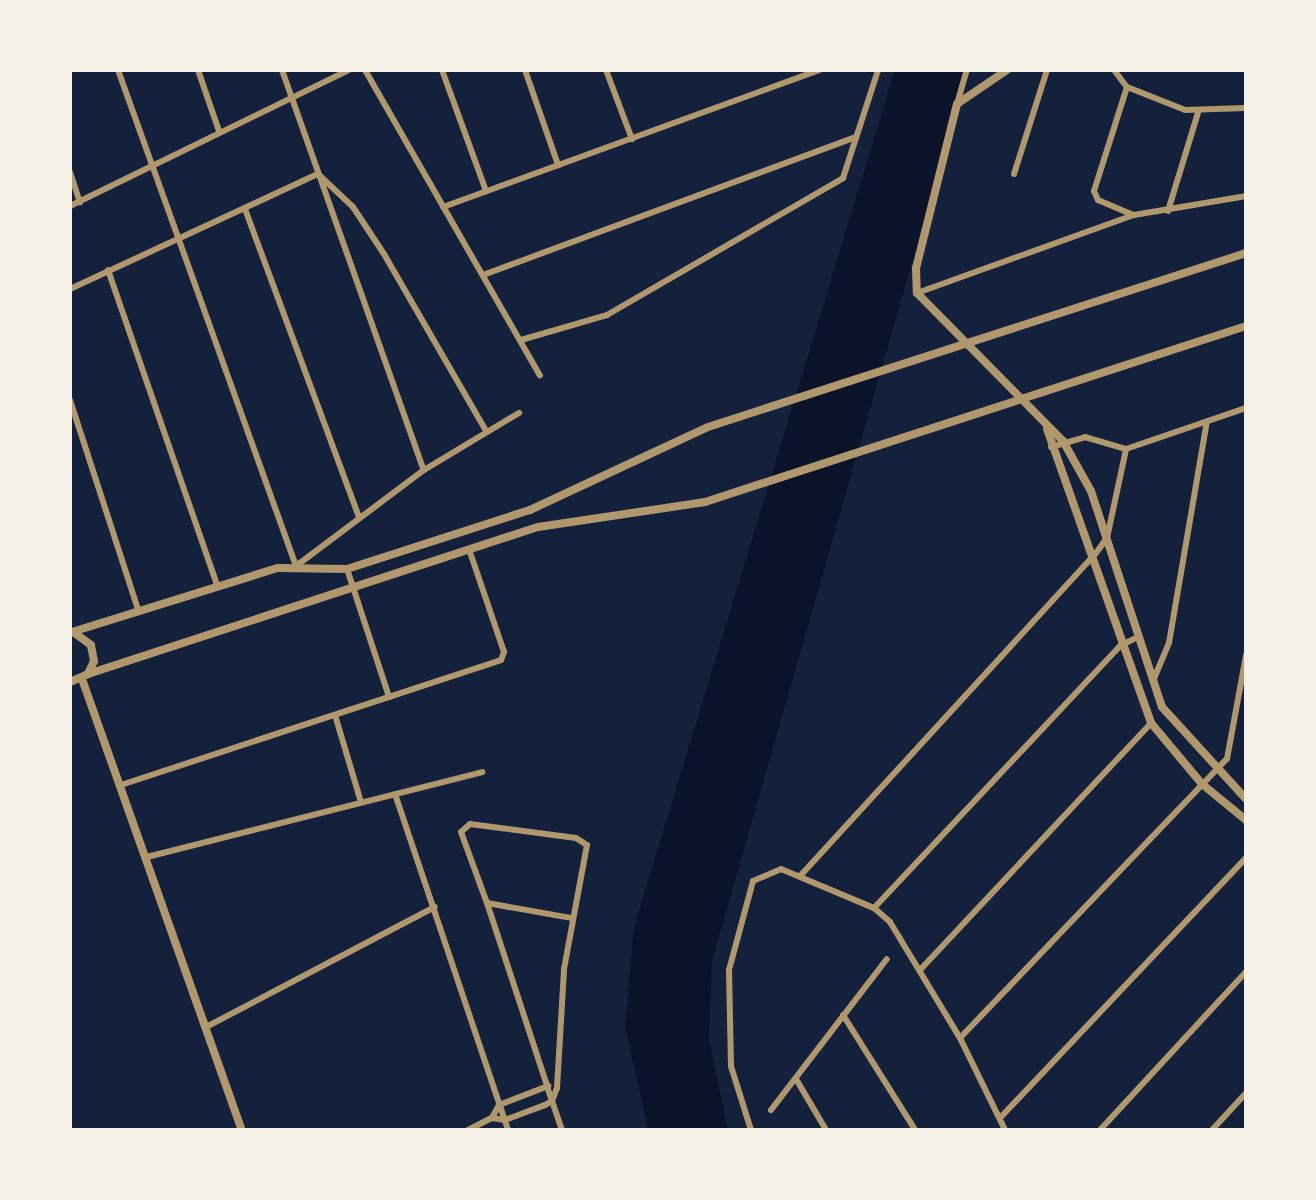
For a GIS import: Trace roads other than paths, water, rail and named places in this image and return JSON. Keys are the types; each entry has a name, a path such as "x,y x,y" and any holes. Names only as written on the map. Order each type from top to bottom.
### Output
{"street":[{"path":"118,70 296,566"},
{"path":"198,70 219,131"},
{"path":"282,70 424,470"},
{"path":"70,206 291,95 349,70"},
{"path":"365,70 540,375"},
{"path":"442,70 486,191"},
{"path":"526,70 558,164"},
{"path":"606,70 632,139"},
{"path":"443,207 818,70"},
{"path":"521,340 607,315 847,170 878,70"},
{"path":"967,70 916,268 917,293 1022,399 1047,429 1063,441 1107,538 1136,638 1162,707 1216,773 1246,799"},
{"path":"957,104 1007,70"},
{"path":"1014,174 1047,70"},
{"path":"1114,70 1127,87 1198,113 1246,108"},
{"path":"1127,87 1094,191 1098,200 1134,215"},
{"path":"1168,211 1198,113"},
{"path":"483,275 856,137"},
{"path":"70,172 80,202"},
{"path":"70,289 318,174"},
{"path":"318,174 353,207 384,254 486,431"},
{"path":"917,293 1134,215 1246,196"},
{"path":"245,209 359,518"},
{"path":"71,632 296,566 347,569 557,501 683,436 1246,253"},
{"path":"108,270 218,587"},
{"path":"70,682 354,592 559,522 689,506 774,481 1246,326"},
{"path":"70,400 139,612"},
{"path":"1050,447 1063,441 1085,438 1126,449 1246,408"},
{"path":"296,566 424,470 519,413"},
{"path":"1153,681 1169,642 1207,421"},
{"path":"1047,429 1050,447 1096,553 1120,646 1152,723 1202,784 1246,820"},
{"path":"802,875 1096,553 1107,538 1126,449"},
{"path":"121,785 503,658 470,552"},
{"path":"347,569 389,697"},
{"path":"71,632 91,645 85,677 242,1130"},
{"path":"874,908 1120,646 1136,638"},
{"path":"960,1038 1202,784 1216,773 1229,751 1246,655"},
{"path":"335,716 361,802"},
{"path":"920,970 1152,723"},
{"path":"147,857 482,772"},
{"path":"395,794 508,1130"},
{"path":"492,1118 505,1120 552,1101 557,1088 571,918 585,842 466,824 461,832 486,903 552,1101 562,1130"},
{"path":"1000,1118 1246,859"},
{"path":"751,1130 731,1066 729,970 753,881 769,869 802,875 874,908 920,970 960,1038 1005,1130"},
{"path":"486,903 571,918"},
{"path":"208,1026 435,907"},
{"path":"771,1110 887,959"},
{"path":"1100,1130 1246,972"},
{"path":"844,1015 915,1130"},
{"path":"796,1079 826,1130"},
{"path":"468,1130 492,1118 499,1105 547,1086 557,1088"},
{"path":"1212,1130 1246,1093"}],"water":[{"path":"895,70 967,70 712,961 709,1039 728,1130 648,1130 625,1026 634,927"}]}
